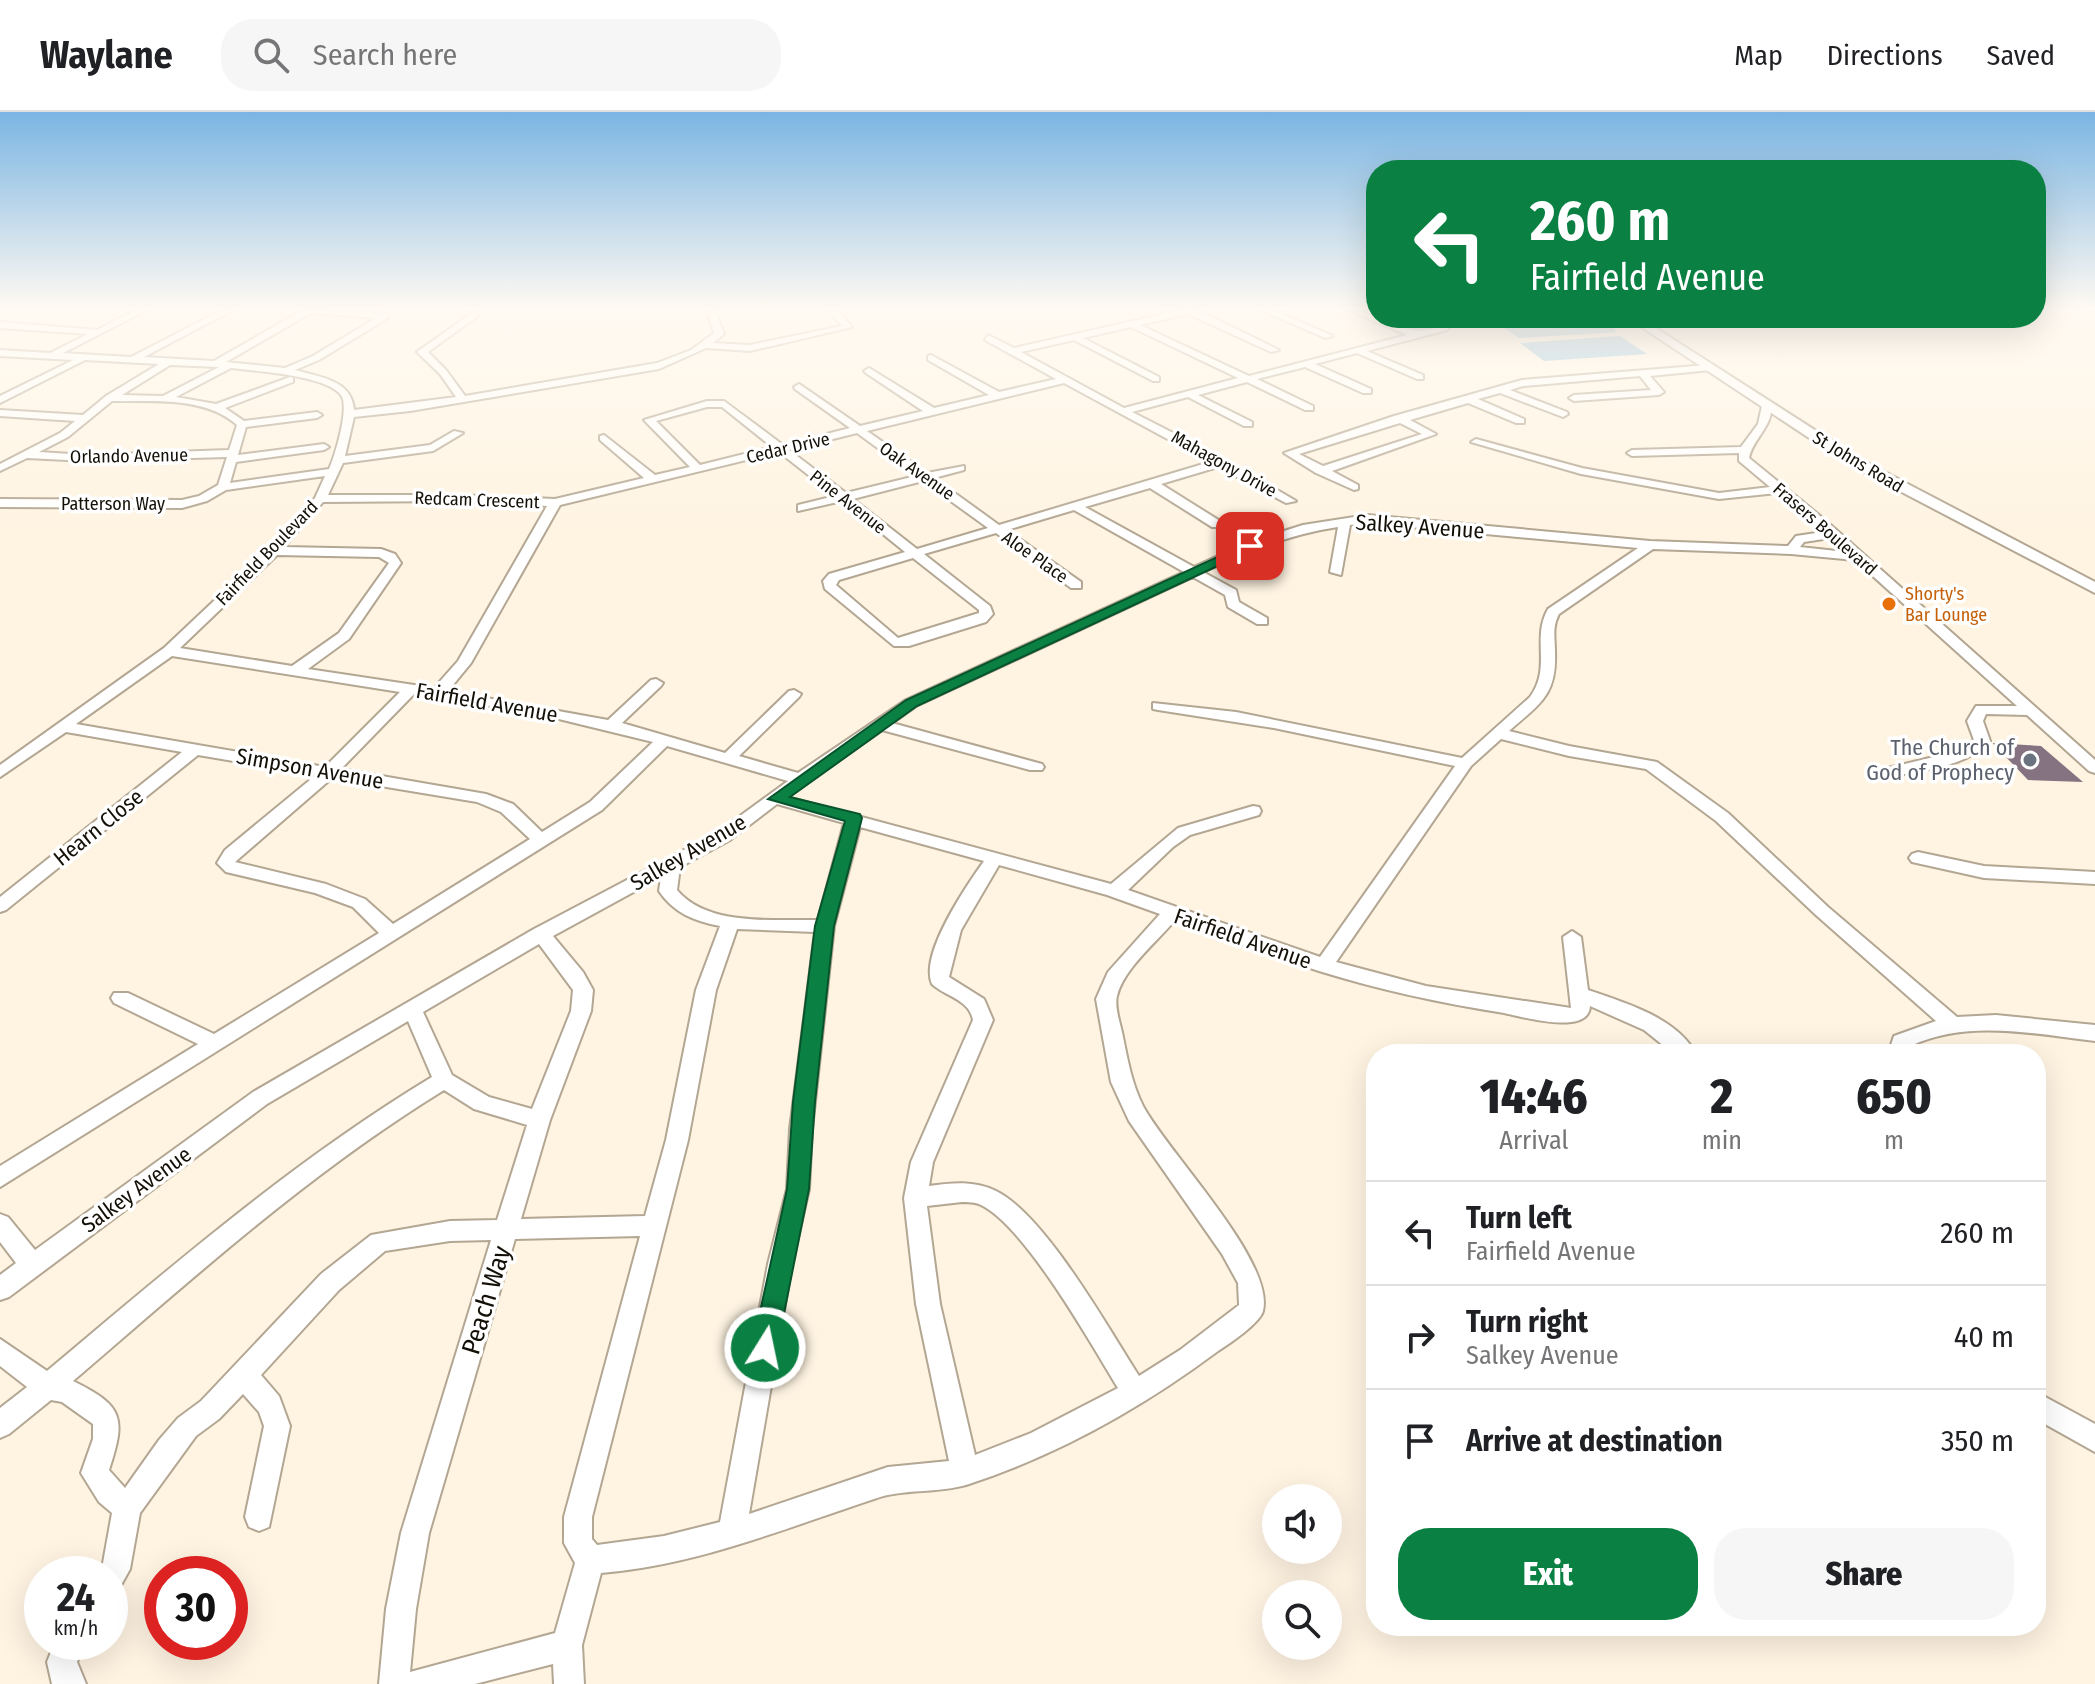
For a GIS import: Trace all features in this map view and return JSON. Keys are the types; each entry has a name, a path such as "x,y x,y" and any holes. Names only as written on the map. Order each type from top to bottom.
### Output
{"main road":[{"name":"St Johns Road","path":"1732,383 1885,480 2095,588"}],"street":[{"path":"3,383 27,386"},
{"path":"0,400 33,383"},
{"path":"0,468 85,418 134,383"},
{"path":"163,400 190,383"},
{"path":"218,407 264,393 283,383"},
{"path":"315,383 335,386 348,397 349,414 555,383"},
{"path":"451,383 462,399"},
{"path":"888,383 934,413"},
{"path":"976,383 998,396"},
{"name":"Cedar Drive","path":"555,503 1049,383"},
{"name":"Mahagony Drive","path":"1075,383 1290,501"},
{"path":"1127,410 1230,383"},
{"path":"1256,383 1309,408"},
{"path":"1350,383 1367,391"},
{"path":"1354,487 1289,453 1398,418 1527,383"},
{"path":"1537,383 1601,409"},
{"path":"1574,398 1659,392 1651,383"},
{"path":"306,388 335,386"},
{"name":"Oak Avenue","path":"799,387 994,528"},
{"path":"1500,389 1563,414"},
{"path":"1189,394 1248,424"},
{"path":"110,398 163,400 218,407 237,417 242,424"},
{"path":"1468,399 1520,421"},
{"name":"Pine Avenue","path":"698,469 649,420 707,404 724,404 841,498 916,553 985,609 986,614 904,643 894,642 830,586 829,581 916,553"},
{"path":"1632,453 1743,450 1765,426 1767,406"},
{"path":"0,413 85,418"},
{"name":"Fairfield Boulevard","path":"0,772 169,651 274,551 320,499 339,460 349,414"},
{"path":"242,424 317,415"},
{"path":"1320,471 1431,434 1398,418"},
{"path":"223,487 242,424"},
{"path":"339,460 433,448 458,433"},
{"path":"604,438 653,480"},
{"path":"1476,442 1581,471 1719,496 1779,489"},
{"name":"Orlando Avenue","path":"26,455 87,458 231,456 324,447"},
{"name":"Frasers Boulevard","path":"1743,450 1743,459 1859,557 2095,768"},
{"path":"916,553 1222,462"},
{"path":"802,508 960,468"},
{"name":"Patterson Way","path":"0,503 182,504 203,499 223,487 332,472"},
{"path":"1152,484 1216,524"},
{"name":"Redcam Crescent","path":"320,499 457,498 555,503 464,663 439,692"},
{"path":"1075,506 1189,573 1231,593 1233,604 1262,621"},
{"path":"1336,572 1345,521"},
{"name":"Salkey Avenue","path":"0,1289 260,1098 339,1049 413,1011 541,934 724,836 800,779 911,703 1250,546 1307,528 1345,521 1406,522 1650,545 1791,550 1859,557"},
{"name":"Aloe Place","path":"994,528 1076,585"},
{"path":"1791,550 1794,543 1826,529"},
{"path":"1324,966 1465,763 1546,685 1549,673 1547,624 1553,612 1650,545"},
{"path":"274,551 381,553 391,557 395,563 344,636 295,671"},
{"name":"Fairfield Avenue","path":"169,651 439,692 611,725 800,779"},
{"path":"611,725 656,683"},
{"path":"391,933 359,903 320,888 232,868 226,863 231,854 330,771 412,688"},
{"path":"729,757 794,694"},
{"path":"1158,706 1217,712 1465,763"},
{"path":"1894,771 1961,754 1976,747 1982,741 1975,721 1981,709 2029,711"},
{"path":"883,725 1036,767"},
{"name":"Simpson Avenue","path":"64,727 480,798 507,808 542,841"},
{"path":"1497,733 1557,749 1651,765 1722,817 1822,911 1950,1022"},
{"path":"0,1178 596,806 665,739"},
{"name":"Hearn Close","path":"0,906 195,749"},
{"name":"Fairfield Avenue","path":"776,799 1113,891 1324,966 1426,993 1557,1015 1575,1015 1581,1010 1582,995"},
{"path":"1113,891 1130,882 1182,833 1208,822 1225,821 1253,811"},
{"path":"732,1534 780,1264 798,1189 808,1065 825,926 854,818"},
{"path":"965,1472 928,1304 915,1198 922,1162 983,1020 982,1008 973,997 944,985 939,979 940,965 969,896 995,858"},
{"path":"1918,858 1984,872 2095,878"},
{"path":"671,866 668,891 681,908 730,923 825,926"},
{"path":"590,1560 678,1550 882,1482 965,1472 1071,1427 1226,1332 1251,1310 1250,1282 1237,1259 1137,1115 1121,1082 1106,999 1115,977 1171,913"},
{"path":"590,1560 578,1543 578,1517 656,1226 686,1102 706,990 730,923"},
{"name":"Peach Way","path":"394,1684 401,1609 415,1533 539,1120 581,1011 583,990 541,934"},
{"path":"1572,937 1582,995 1641,1016 1664,1029 1677,1044"},
{"path":"121,998 214,1043"},
{"path":"413,1011 444,1080 482,1103 539,1120"},
{"path":"1900,1044 1919,1031 1950,1022 2095,1033"},
{"path":"0,1425 293,1184 400,1105 444,1080"},
{"path":"915,1198 959,1192 988,1197 1015,1220 1065,1284 1134,1391"},
{"path":"0,1224 32,1265"},
{"path":"118,1556 127,1508 187,1427 210,1410 330,1282 379,1242 406,1235 508,1227 656,1226"},
{"path":"0,1351 47,1387 68,1391 106,1418 106,1439 95,1473 109,1492 127,1508"},
{"path":"244,1375 270,1405 277,1426 259,1517"},
{"path":"2046,1411 2095,1439"},
{"path":"569,1684 567,1645 590,1560"},
{"path":"417,1684 567,1645"},
{"path":"63,1660 66,1681 71,1684"}],"building":[{"name":"The Church of God of Prophecy","path":"1993,743 2041,746 2083,782 2028,780 2005,756 2000,756"}],"place":[{"name":"Shorty's Bar Lounge","path":"1889,604"},
{"name":"The Church of God of Prophecy","path":"2030,760"}],"route":[{"path":"765,1348 798,1189 809,1050 825,926 854,818 776,799 911,703 1250,546"}]}
